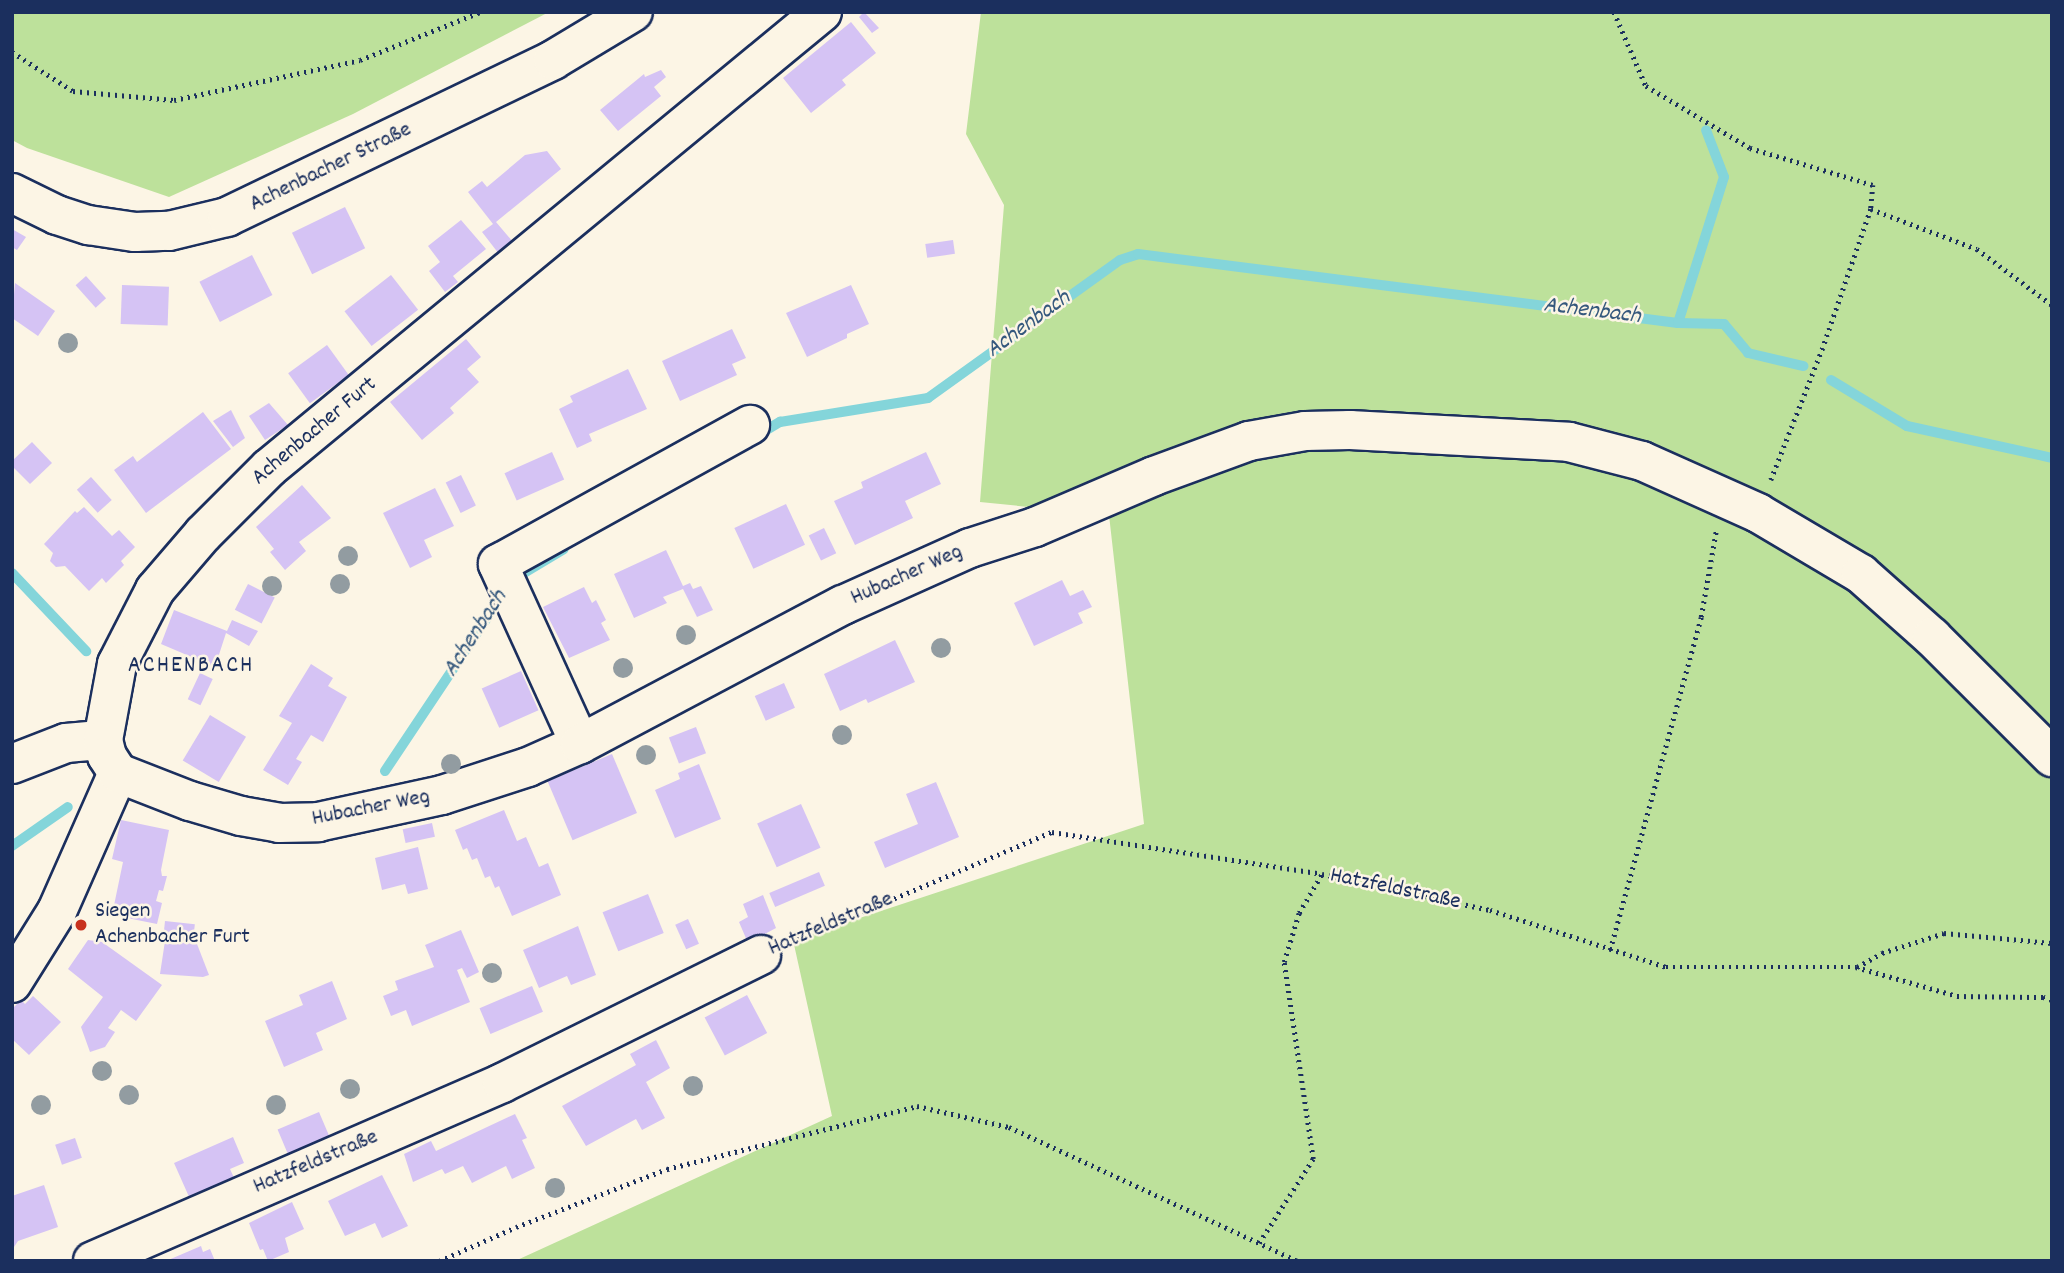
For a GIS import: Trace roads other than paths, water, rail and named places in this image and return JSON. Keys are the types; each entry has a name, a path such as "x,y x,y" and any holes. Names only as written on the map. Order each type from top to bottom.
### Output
{"street":[{"name":"Achenbacher Straße","path":"12,193 57,215 89,225 135,232 169,231 227,217 553,60 633,12"},
{"name":"Achenbacher Furt","path":"12,982 57,911 111,757 117,664 134,626 155,590 203,534 269,468 822,12"},
{"path":"580,744 498,564 750,425"},
{"name":"Hubacher Weg","path":"111,757 241,816 279,823 318,822 384,810 528,767 580,744 843,604 970,548 1035,527 1154,476 1249,441 1305,431 1350,430 1569,442 1642,461 1758,513 1861,574 1932,636 2052,757"},
{"path":"12,764 66,743 111,757"},
{"name":"Hatzfeldstraße","path":"93,1261 502,1083 761,955"}],"waterway":[{"path":"1678,323 1724,177 1706,130"},
{"name":"Achenbach","path":"758,435 780,422 928,398 1120,260 1138,254 1678,323 1724,324 1748,353 1803,366"},
{"name":"Achenbach","path":"1831,380 1907,426 2052,458"},
{"name":"Achenbach","path":"514,579 564,549"},
{"path":"12,573 86,651"},
{"name":"Achenbach","path":"385,771 503,594"},
{"name":"Achenbach","path":"12,846 68,807"}],"place":[{"name":"Siegen Achenbacher Furt","path":"81,925"}],"district":[{"name":"ACHENBACH","path":"191,667"}]}
